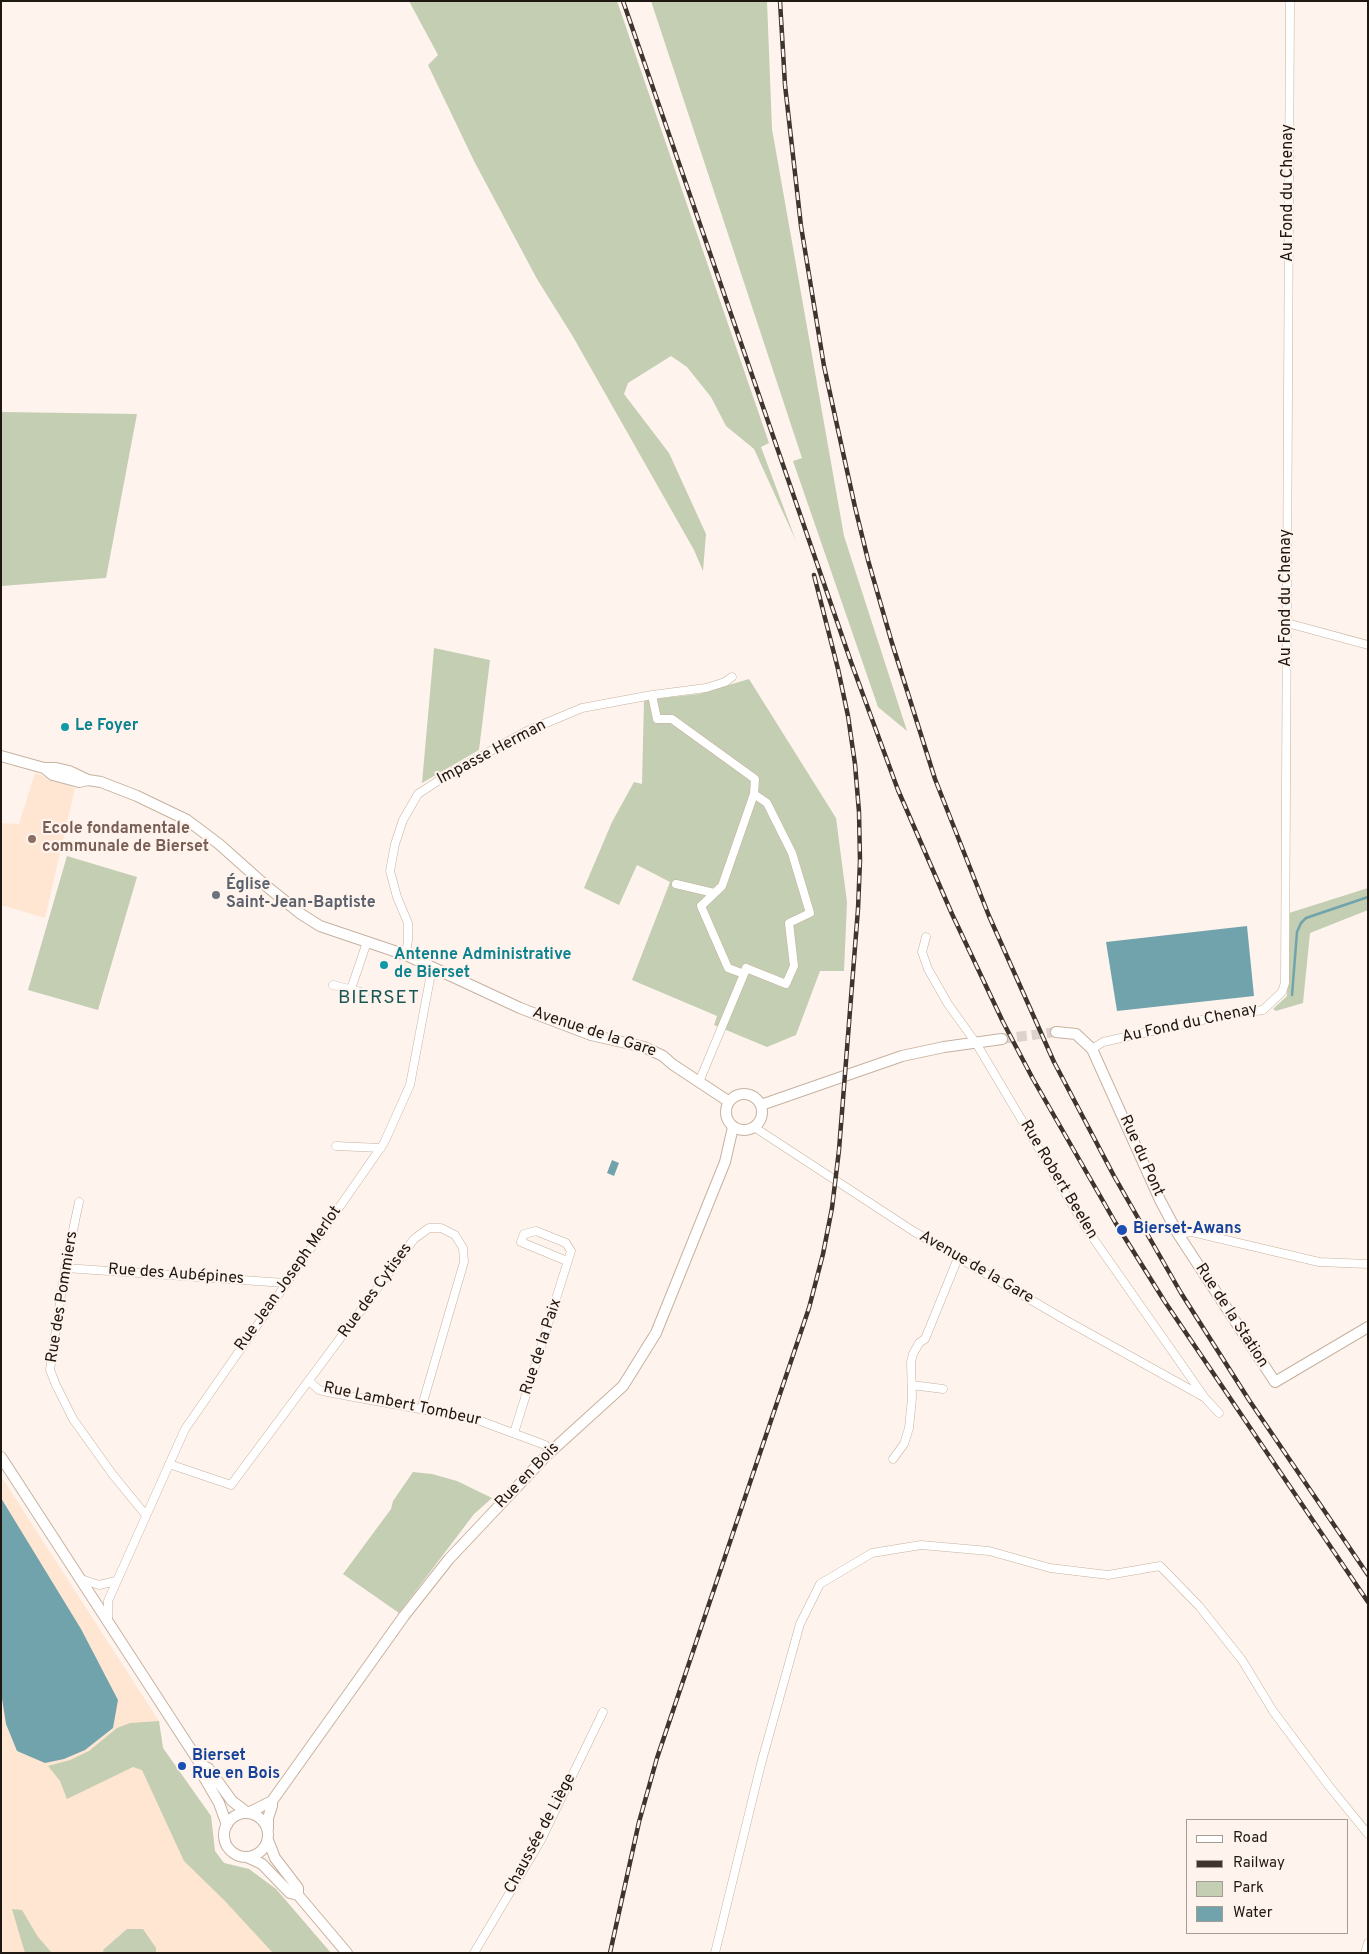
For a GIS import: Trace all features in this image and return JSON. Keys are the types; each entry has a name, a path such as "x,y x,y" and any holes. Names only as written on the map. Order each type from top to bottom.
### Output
{"street":[{"name":"Au Fond du Chenay","path":"1092,1048 1103,1042 1220,1016 1263,1010 1282,992 1285,983 1290,1"},
{"path":"1286,623 1368,645"},
{"name":"Impasse Herman","path":"406,955 408,923 397,897 390,871 394,844 403,820 418,794 527,731 582,708 652,695 706,688 725,682 732,677"},
{"path":"652,695 657,719 672,719 755,779 754,794 722,886 701,906 728,968 744,974"},
{"name":"Avenue de la Gare","path":"1,756 44,768 69,771 88,780 101,782 137,796 187,820 219,844 301,914 320,926 406,955 520,1008 591,1035 644,1047 663,1056 728,1101"},
{"path":"699,1082 746,968 786,984 794,966 789,923 810,913 806,894 792,853 766,803 754,794"},
{"path":"676,884 714,894"},
{"name":"Rue Robert Beelen","path":"926,937 922,952 928,969 948,1004 976,1044 1086,1228 1205,1398 1219,1413"},
{"path":"350,989 367,942"},
{"name":"Rue Jean Joseph Merlot","path":"108,1621 108,1601 116,1581 185,1429 380,1148 410,1085 432,968"},
{"path":"333,985 365,993"},
{"name":"Rue du Pont","path":"1056,1032 1076,1034 1092,1048 1160,1200 1178,1234"},
{"path":"761,1105 902,1056 944,1046 976,1044 1002,1039"},
{"path":"745,1093 757,1098 761,1105 762,1115 760,1120 754,1127 744,1130 734,1127 728,1121 725,1113 728,1101 739,1094 745,1093"},
{"name":"Rue en Bois","path":"248,1813 272,1800 421,1594 449,1560 551,1451 623,1386 656,1333 725,1162 734,1127"},
{"name":"Avenue de la Gare","path":"754,1127 912,1231 1205,1398"},
{"path":"336,1146 380,1148"},
{"name":"Rue des Pommiers","path":"79,1202 65,1268 50,1370 73,1419 113,1475 145,1514"},
{"name":"Rue des Cytises","path":"168,1464 231,1485 414,1239 429,1228 441,1228 455,1235 463,1248 464,1262 421,1408"},
{"name":"Rue de la Paix","path":"514,1432 567,1269 567,1261 571,1251 566,1243 536,1231 524,1234 521,1242 567,1261"},
{"path":"1178,1234 1192,1232 1319,1262 1368,1264"},
{"name":"Rue de la Station","path":"1178,1234 1275,1382 1368,1328"},
{"path":"893,1459 904,1444 909,1428 912,1385 911,1362 919,1343 925,1339 958,1258"},
{"name":"Rue des Aubépines","path":"65,1268 286,1283"},
{"name":"Rue Lambert Tombeur","path":"309,1381 320,1390 475,1419 545,1445 551,1451"},
{"path":"912,1385 943,1389"},
{"path":"1,1457 201,1765 201,1772 219,1803 227,1825"},
{"path":"715,1953 762,1764 800,1624 820,1584 872,1553 921,1544 989,1550 1050,1568 1108,1575 1160,1566 1199,1606 1236,1652 1272,1711 1368,1834"},
{"path":"80,1579 99,1585 116,1581"},
{"name":"Chaussée de Liège","path":"474,1953 541,1840 603,1712"},
{"path":"201,1765 208,1768 232,1801 248,1813 260,1818 268,1835 275,1858 298,1888 298,1894 347,1953"},
{"name":"Rue en Bois","path":"268,1835 268,1818 272,1800"},
{"path":"248,1813 236,1816 227,1825 225,1833 228,1847 240,1856 248,1857 262,1864 290,1893 298,1894"},
{"path":"248,1857 261,1851 268,1835"},
{"path":"1365,1953 1368,1943"}],"shaded area":[{"name":"Ecole fondamentale communale de Bierset","path":"35,773 75,788 45,918 1,905 1,823 19,824"},
{"path":"1,1476 159,1721 163,1748 211,1816 215,1851 224,1863 249,1869 276,1889 331,1953 1,1953"}],"green space":[{"path":"409,1 617,1 769,443 761,447 796,541 754,449 726,426 711,397 687,367 671,356 628,383 624,394 669,453 706,534 703,571 694,550 572,335 537,279 474,161 428,65 438,55"},
{"path":"651,1 767,1 772,129 844,536 907,731 878,707 793,461 802,458"},
{"path":"1,412 137,414 106,578 1,586"},
{"path":"434,648 490,660 479,750 422,783"},
{"path":"749,679 836,818 847,902 844,971 820,971 796,1035 767,1047 714,1025 717,1016 632,980 670,882 637,865 619,905 584,888 612,822 634,782 642,784 644,700 699,694"},
{"path":"67,856 137,877 98,1010 28,990"},
{"path":"1368,888 1368,910 1310,933 1303,1003 1276,1011 1273,1009 1287,996 1289,913"},
{"path":"413,1472 432,1474 457,1481 492,1498 474,1514 399,1613 343,1574 391,1509 393,1501"},
{"path":"159,1721 163,1748 211,1816 215,1851 224,1863 249,1869 276,1889 331,1953 273,1953 224,1900 184,1861 142,1770 133,1767 67,1799 60,1781 48,1766 70,1760 89,1751 117,1728 130,1723"},
{"path":"12,1909 22,1910 38,1937 52,1953 25,1953"},
{"path":"127,1929 143,1929 156,1948 156,1953 104,1953 103,1950"}],"water":[{"path":"1247,926 1254,996 1117,1011 1106,942"},
{"path":"612,1160 619,1163 614,1176 607,1173"},
{"path":"1,1498 81,1629 118,1700 113,1728 85,1750 64,1759 45,1763 17,1751 6,1724 1,1692"}],"waterway":[{"path":"1292,995 1297,932 1301,923 1306,918 1368,897"}],"tunnel":[{"path":"1002,1039 1056,1032"}],"railway":[{"path":"623,1 851,662 898,790 952,914 1003,1022 1033,1079 1115,1222 1165,1302 1368,1602"},
{"path":"780,1 785,85 801,226 824,366 868,560 935,779 989,916 1054,1062 1114,1176 1181,1293 1249,1400 1368,1575"},
{"path":"610,1953 639,1822 657,1758 809,1308 823,1254 832,1208 839,1150 858,909 860,861 859,812 848,716 814,575"}],"place":[{"name":"Le Foyer","path":"65,727"},
{"name":"Ecole fondamentale communale de Bierset","path":"32,839"},
{"name":"Église Saint-Jean-Baptiste","path":"216,895"},
{"name":"Antenne Administrative de Bierset","path":"384,965"},
{"name":"Bierset-Awans","path":"1122,1230"},
{"name":"Bierset Rue en Bois","path":"182,1766"}],"district":[{"name":"BIERSET","path":"379,999"}]}
